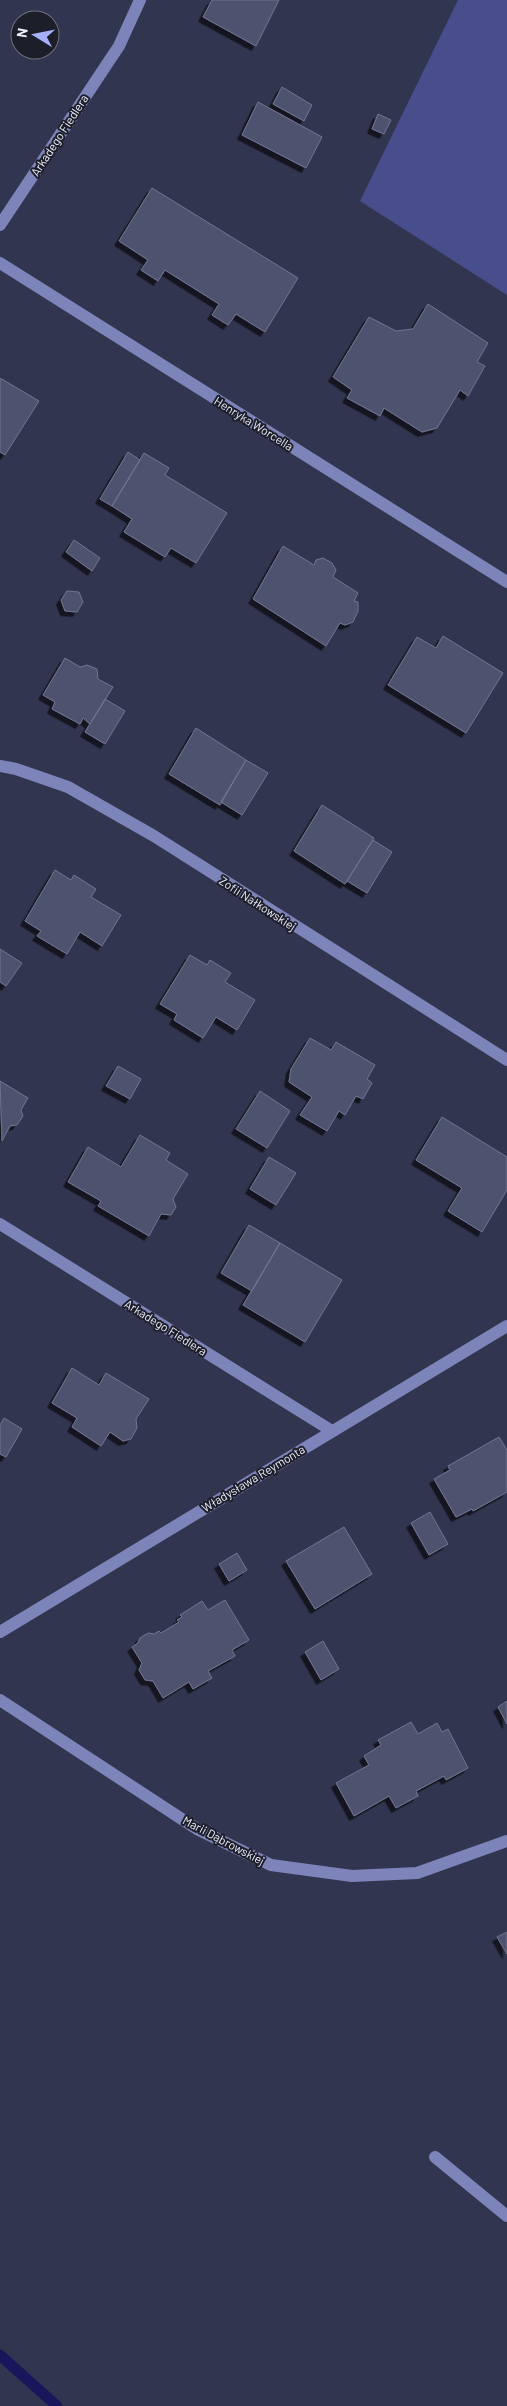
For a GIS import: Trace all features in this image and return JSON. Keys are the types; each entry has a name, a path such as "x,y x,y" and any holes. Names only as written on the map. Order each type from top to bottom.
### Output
{"street":[{"name":"Arkadego Fiedlera","path":"0,225 118,46 140,0"},
{"name":"Henryka Worcella","path":"0,263 507,582"},
{"name":"Zofii Nałkowskiej","path":"0,766 16,769 68,787 154,836 507,1060"},
{"name":"Arkadego Fiedlera","path":"0,1224 332,1431"},
{"name":"Władysława Reymonta","path":"0,1632 507,1326"},
{"name":"Marii Dąbrowskiej","path":"0,1700 198,1829 271,1865 352,1876 417,1873 507,1841"},
{"path":"436,2157 507,2216"}],"shaded area":[{"path":"458,0 507,0 507,295 360,201"}],"building":[{"path":"212,0 279,0 256,46 203,17"},
{"path":"282,87 312,105 304,121 273,104"},
{"path":"258,102 322,137 306,168 242,135"},
{"path":"378,114 391,120 384,134 372,129"},
{"path":"152,188 298,278 265,332 236,314 228,325 212,315 219,304 165,270 158,281 141,270 148,260 119,241"},
{"path":"428,304 488,343 477,362 485,366 468,396 460,390 437,428 422,432 384,408 380,416 347,398 352,390 333,377 369,317 396,331 413,329"},
{"path":"0,378 39,401 5,455 0,452"},
{"path":"128,452 140,460 112,506 100,499"},
{"path":"144,453 169,468 165,475 227,513 196,563 171,548 165,557 124,532 132,519 112,506"},
{"path":"74,540 100,558 92,571 66,552"},
{"path":"283,546 314,565 316,560 323,558 332,563 336,570 333,577 358,593 354,601 358,602 358,611 353,622 345,625 340,623 326,646 253,599"},
{"path":"67,591 79,592 83,602 77,612 65,611 61,600"},
{"path":"443,636 503,673 466,733 388,685 417,637 436,648"},
{"path":"65,658 80,667 87,665 97,669 98,679 113,687 90,724 83,718 80,724 52,709 55,702 43,695"},
{"path":"105,699 125,711 105,744 85,732"},
{"path":"196,728 246,760 220,805 169,774"},
{"path":"246,760 268,773 242,815 221,802"},
{"path":"322,805 374,838 345,884 294,851"},
{"path":"373,840 392,852 367,893 347,881"},
{"path":"55,870 71,880 74,875 96,889 91,897 121,915 102,946 80,932 67,954 37,936 41,931 25,921"},
{"path":"0,949 22,963 6,986 0,982"},
{"path":"190,955 207,965 210,960 231,973 225,982 255,1000 237,1030 216,1017 203,1038 174,1020 177,1014 160,1004"},
{"path":"310,1038 331,1050 336,1042 375,1065 367,1079 372,1083 363,1099 356,1096 345,1115 339,1111 327,1131 300,1115 312,1097 289,1082 291,1069"},
{"path":"118,1066 141,1079 130,1099 106,1086"},
{"path":"0,1081 28,1098 21,1110 23,1116 17,1125 10,1126 2,1141"},
{"path":"260,1091 290,1111 267,1148 236,1129"},
{"path":"442,1117 507,1157 507,1190 482,1232 448,1211 462,1188 416,1160"},
{"path":"140,1135 170,1153 166,1160 188,1174 173,1199 176,1207 171,1215 161,1214 149,1236 98,1206 101,1201 68,1182 88,1147 121,1167"},
{"path":"269,1157 296,1173 276,1205 250,1189"},
{"path":"249,1225 280,1243 252,1291 221,1273"},
{"path":"280,1243 342,1280 305,1342 243,1305"},
{"path":"72,1368 99,1385 106,1373 149,1399 136,1419 137,1428 131,1439 123,1441 110,1432 101,1446 72,1427 77,1418 52,1403"},
{"path":"4,1418 22,1429 6,1457 0,1454 0,1425"},
{"path":"499,1437 507,1450 507,1492 473,1511 472,1509 456,1517 434,1479 450,1470 448,1466"},
{"path":"430,1512 448,1544 429,1555 411,1523"},
{"path":"344,1527 372,1574 315,1609 286,1561"},
{"path":"237,1553 247,1570 229,1581 219,1564"},
{"path":"225,1600 249,1640 232,1650 235,1656 208,1671 212,1678 193,1689 189,1682 163,1698 153,1681 145,1680 139,1670 142,1663 132,1647 138,1643 140,1638 148,1633 154,1634 159,1631 161,1633 179,1622 177,1620 182,1617 180,1615 202,1601 208,1610"},
{"path":"323,1641 339,1669 321,1680 305,1652"},
{"path":"507,1701 507,1724 498,1707"},
{"path":"411,1722 418,1734 437,1723 442,1732 448,1729 468,1768 446,1780 444,1776 416,1791 418,1796 396,1808 389,1796 354,1816 336,1783 369,1765 364,1756 381,1745 378,1740"},
{"path":"507,1932 507,1954 497,1937"}],"waterway":[{"path":"0,2355 57,2406"}]}
